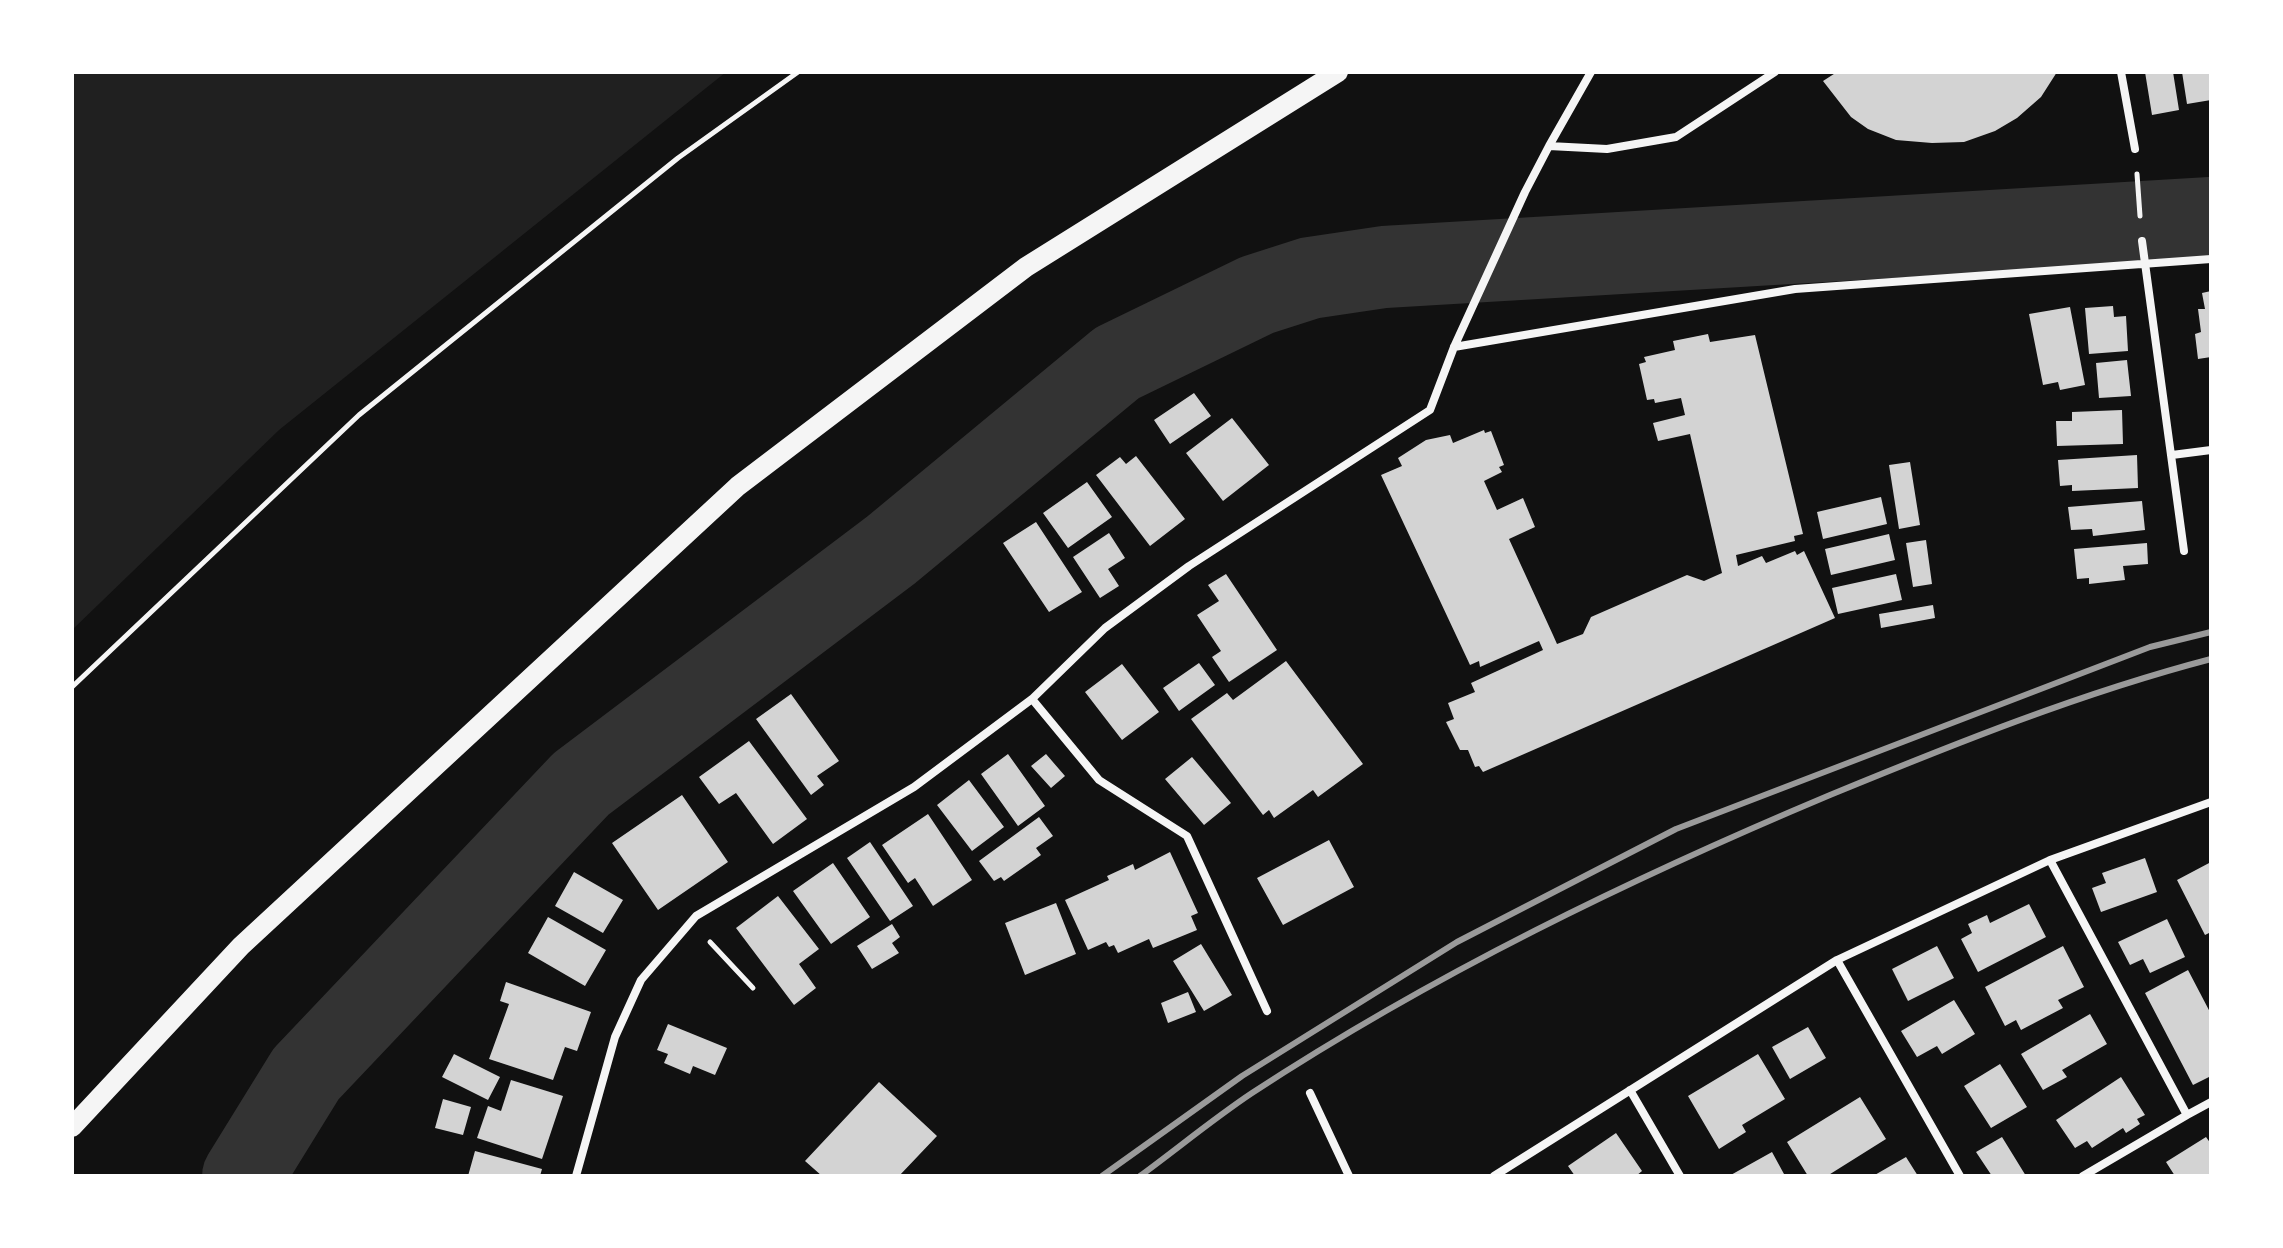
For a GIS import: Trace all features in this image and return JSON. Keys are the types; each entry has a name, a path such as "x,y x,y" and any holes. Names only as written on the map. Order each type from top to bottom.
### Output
{"main road":[{"path":"72,1127 241,946 738,486 1026,267 1338,72"}],"street":[{"path":"576,1176 615,1037 641,980 696,916 914,787 1032,699 1105,628 1189,566 1430,410 1454,347 1525,192 1591,72"},
{"path":"1549,146 1607,149 1676,137 1775,72"},
{"path":"2121,72 2135,149"},
{"path":"2142,241 2184,551"},
{"path":"1454,347 1795,289 2211,259"},
{"path":"2172,455 2211,450"},
{"path":"1032,699 1099,780 1187,836 1267,1011"},
{"path":"1494,1176 1837,960 2050,860 2211,802"},
{"path":"2050,860 2187,1115"},
{"path":"1837,960 1960,1176"},
{"path":"1630,1090 1680,1176"},
{"path":"1310,1093 1349,1176"},
{"path":"2083,1176 2211,1102"}],"path":[{"path":"72,687 359,415 678,158 798,72"},
{"path":"2135,149 2142,241"},
{"path":"707,940 753,988"}],"shaded area":[{"path":"72,72 726,72 279,430 72,630"}],"building":[{"path":"1837,72 2057,72 2041,97 2017,118 1995,131 1964,142 1932,143 1896,140 1868,129 1851,117 1823,81"},
{"path":"2145,72 2173,72 2179,110 2152,115"},
{"path":"2182,72 2211,72 2211,100 2187,104"},
{"path":"2211,291 2211,357 2198,359 2195,334 2201,332 2198,309 2205,309 2202,293"},
{"path":"2113,306 2114,317 2126,316 2128,351 2089,354 2085,308"},
{"path":"2070,307 2085,385 2060,390 2058,382 2043,385 2029,314"},
{"path":"1708,334 1710,342 1755,335 1803,534 1794,536 1795,541 1736,555 1738,566 1762,556 1766,563 1795,551 1797,555 1804,551 1835,618 1483,772 1479,766 1475,767 1468,750 1460,750 1446,722 1454,719 1448,703 1475,692 1471,683 1543,650 1539,641 1480,667 1479,661 1470,665 1381,475 1402,466 1398,458 1426,440 1450,435 1453,443 1484,430 1485,433 1491,431 1504,465 1499,467 1502,472 1484,481 1497,510 1523,498 1535,527 1509,539 1557,644 1583,634 1591,617 1687,575 1704,581 1722,573 1690,434 1658,441 1653,423 1685,415 1681,398 1655,403 1654,399 1647,400 1639,364 1646,362 1644,357 1675,350 1673,341"},
{"path":"2127,360 2131,396 2099,398 2096,363"},
{"path":"1194,393 1211,416 1170,444 1154,420"},
{"path":"2122,410 2123,444 2057,446 2056,421 2072,421 2072,412"},
{"path":"1232,418 1269,465 1223,501 1186,453"},
{"path":"2137,455 2138,488 2072,491 2072,485 2060,486 2058,460"},
{"path":"1136,456 1185,519 1150,546 1096,475 1120,457 1126,464"},
{"path":"1910,462 1920,525 1899,529 1889,465"},
{"path":"1087,482 1112,517 1068,548 1043,513"},
{"path":"1881,497 1887,524 1823,539 1817,512"},
{"path":"2142,501 2145,530 2093,536 2092,529 2071,530 2068,507"},
{"path":"1036,522 1082,592 1049,612 1003,543"},
{"path":"1109,533 1125,558 1108,569 1119,586 1100,598 1073,557"},
{"path":"1889,534 1895,560 1831,575 1825,549"},
{"path":"1926,540 1932,584 1913,587 1906,543"},
{"path":"2147,543 2148,564 2123,566 2125,580 2089,584 2089,578 2077,579 2074,549"},
{"path":"1226,574 1277,650 1229,682 1212,657 1221,651 1197,615 1219,601 1208,585"},
{"path":"1896,574 1902,600 1838,614 1832,588"},
{"path":"1933,605 1935,618 1881,628 1879,614"},
{"path":"1286,661 1363,764 1318,797 1313,790 1274,818 1269,810 1263,815 1191,719 1227,693 1233,700"},
{"path":"1199,663 1215,685 1179,711 1163,688"},
{"path":"1122,664 1159,712 1122,740 1085,692"},
{"path":"791,694 839,761 817,776 824,785 811,795 756,719"},
{"path":"749,741 807,819 773,844 736,793 719,804 699,777"},
{"path":"1008,754 1045,806 1018,826 981,774"},
{"path":"1046,754 1065,776 1051,788 1031,766"},
{"path":"1192,757 1231,803 1204,825 1165,779"},
{"path":"969,780 1004,827 972,851 937,805"},
{"path":"682,795 728,862 658,910 612,843"},
{"path":"928,814 972,880 933,906 915,878 908,883 882,845"},
{"path":"1039,817 1053,836 1036,848 1041,855 1004,881 1001,877 994,881 979,861"},
{"path":"1329,840 1354,887 1283,925 1257,878"},
{"path":"870,842 913,906 890,921 847,858"},
{"path":"1170,852 1198,913 1191,916 1197,930 1153,948 1149,939 1118,953 1114,945 1109,947 1106,942 1088,950 1065,900 1109,880 1107,876 1133,864 1135,870"},
{"path":"2145,858 2157,892 2101,912 2092,888 2106,883 2102,873"},
{"path":"2211,862 2211,932 2205,935 2177,880"},
{"path":"833,863 870,917 831,944 793,891"},
{"path":"574,872 623,900 603,933 555,906"},
{"path":"778,896 819,949 799,964 816,988 794,1005 736,928"},
{"path":"1056,903 1076,954 1025,975 1005,923"},
{"path":"2029,904 2046,937 1978,972 1961,939 1972,933 1968,924 1987,915 1990,923"},
{"path":"548,917 606,950 585,986 528,953"},
{"path":"2167,919 2185,957 2150,973 2143,959 2130,965 2118,942"},
{"path":"892,924 900,937 892,943 899,953 872,969 857,946"},
{"path":"1201,944 1232,995 1204,1011 1173,961"},
{"path":"1937,946 1954,978 1908,1001 1892,969"},
{"path":"2063,946 2084,987 2058,1000 2063,1008 2021,1030 2016,1020 2005,1026 1985,987"},
{"path":"2188,970 2211,1014 2211,1076 2193,1085 2145,993"},
{"path":"506,982 591,1012 577,1051 565,1047 553,1080 489,1059 509,1004 500,1001"},
{"path":"1188,992 1196,1012 1168,1023 1161,1003"},
{"path":"1954,1000 1975,1034 1942,1054 1937,1046 1917,1057 1901,1031"},
{"path":"2090,1014 2107,1044 2062,1070 2067,1077 2043,1090 2021,1054"},
{"path":"668,1024 727,1048 715,1075 693,1066 690,1074 664,1063 668,1054 657,1050"},
{"path":"1808,1027 1826,1058 1790,1079 1772,1047"},
{"path":"454,1054 500,1077 488,1100 442,1077"},
{"path":"1758,1054 1785,1099 1742,1125 1746,1132 1719,1149 1688,1096"},
{"path":"2000,1064 2027,1107 1991,1128 1964,1086"},
{"path":"2121,1077 2145,1115 2137,1119 2140,1124 2126,1133 2123,1128 2092,1148 2087,1141 2075,1148 2056,1120"},
{"path":"511,1080 563,1096 542,1159 477,1138 488,1106 501,1111"},
{"path":"879,1082 937,1136 899,1176 822,1176 805,1161"},
{"path":"1860,1097 1886,1139 1827,1176 1808,1176 1787,1142"},
{"path":"443,1099 471,1107 463,1135 435,1128"},
{"path":"1616,1133 1642,1171 1636,1176 1575,1176 1568,1166"},
{"path":"2002,1137 2026,1176 1992,1176 1976,1152"},
{"path":"2206,1137 2211,1144 2211,1176 2175,1176 2166,1162"},
{"path":"475,1151 542,1169 540,1176 468,1176"},
{"path":"1772,1152 1784,1174 1781,1176 1729,1176"},
{"path":"1906,1157 1918,1176 1873,1176"}],"waterway":[{"path":"243,1176 306,1074 581,784 891,550 1117,363 1257,295 1310,278 1384,267 2211,218"}],"railway":[{"path":"1102,1176 1242,1076 1457,942 1676,829 2150,647 2211,632"},
{"path":"1140,1176 1238,1103 1321,1049 1462,969 1607,895 1755,827 1971,739 2114,687 2211,659"}]}
